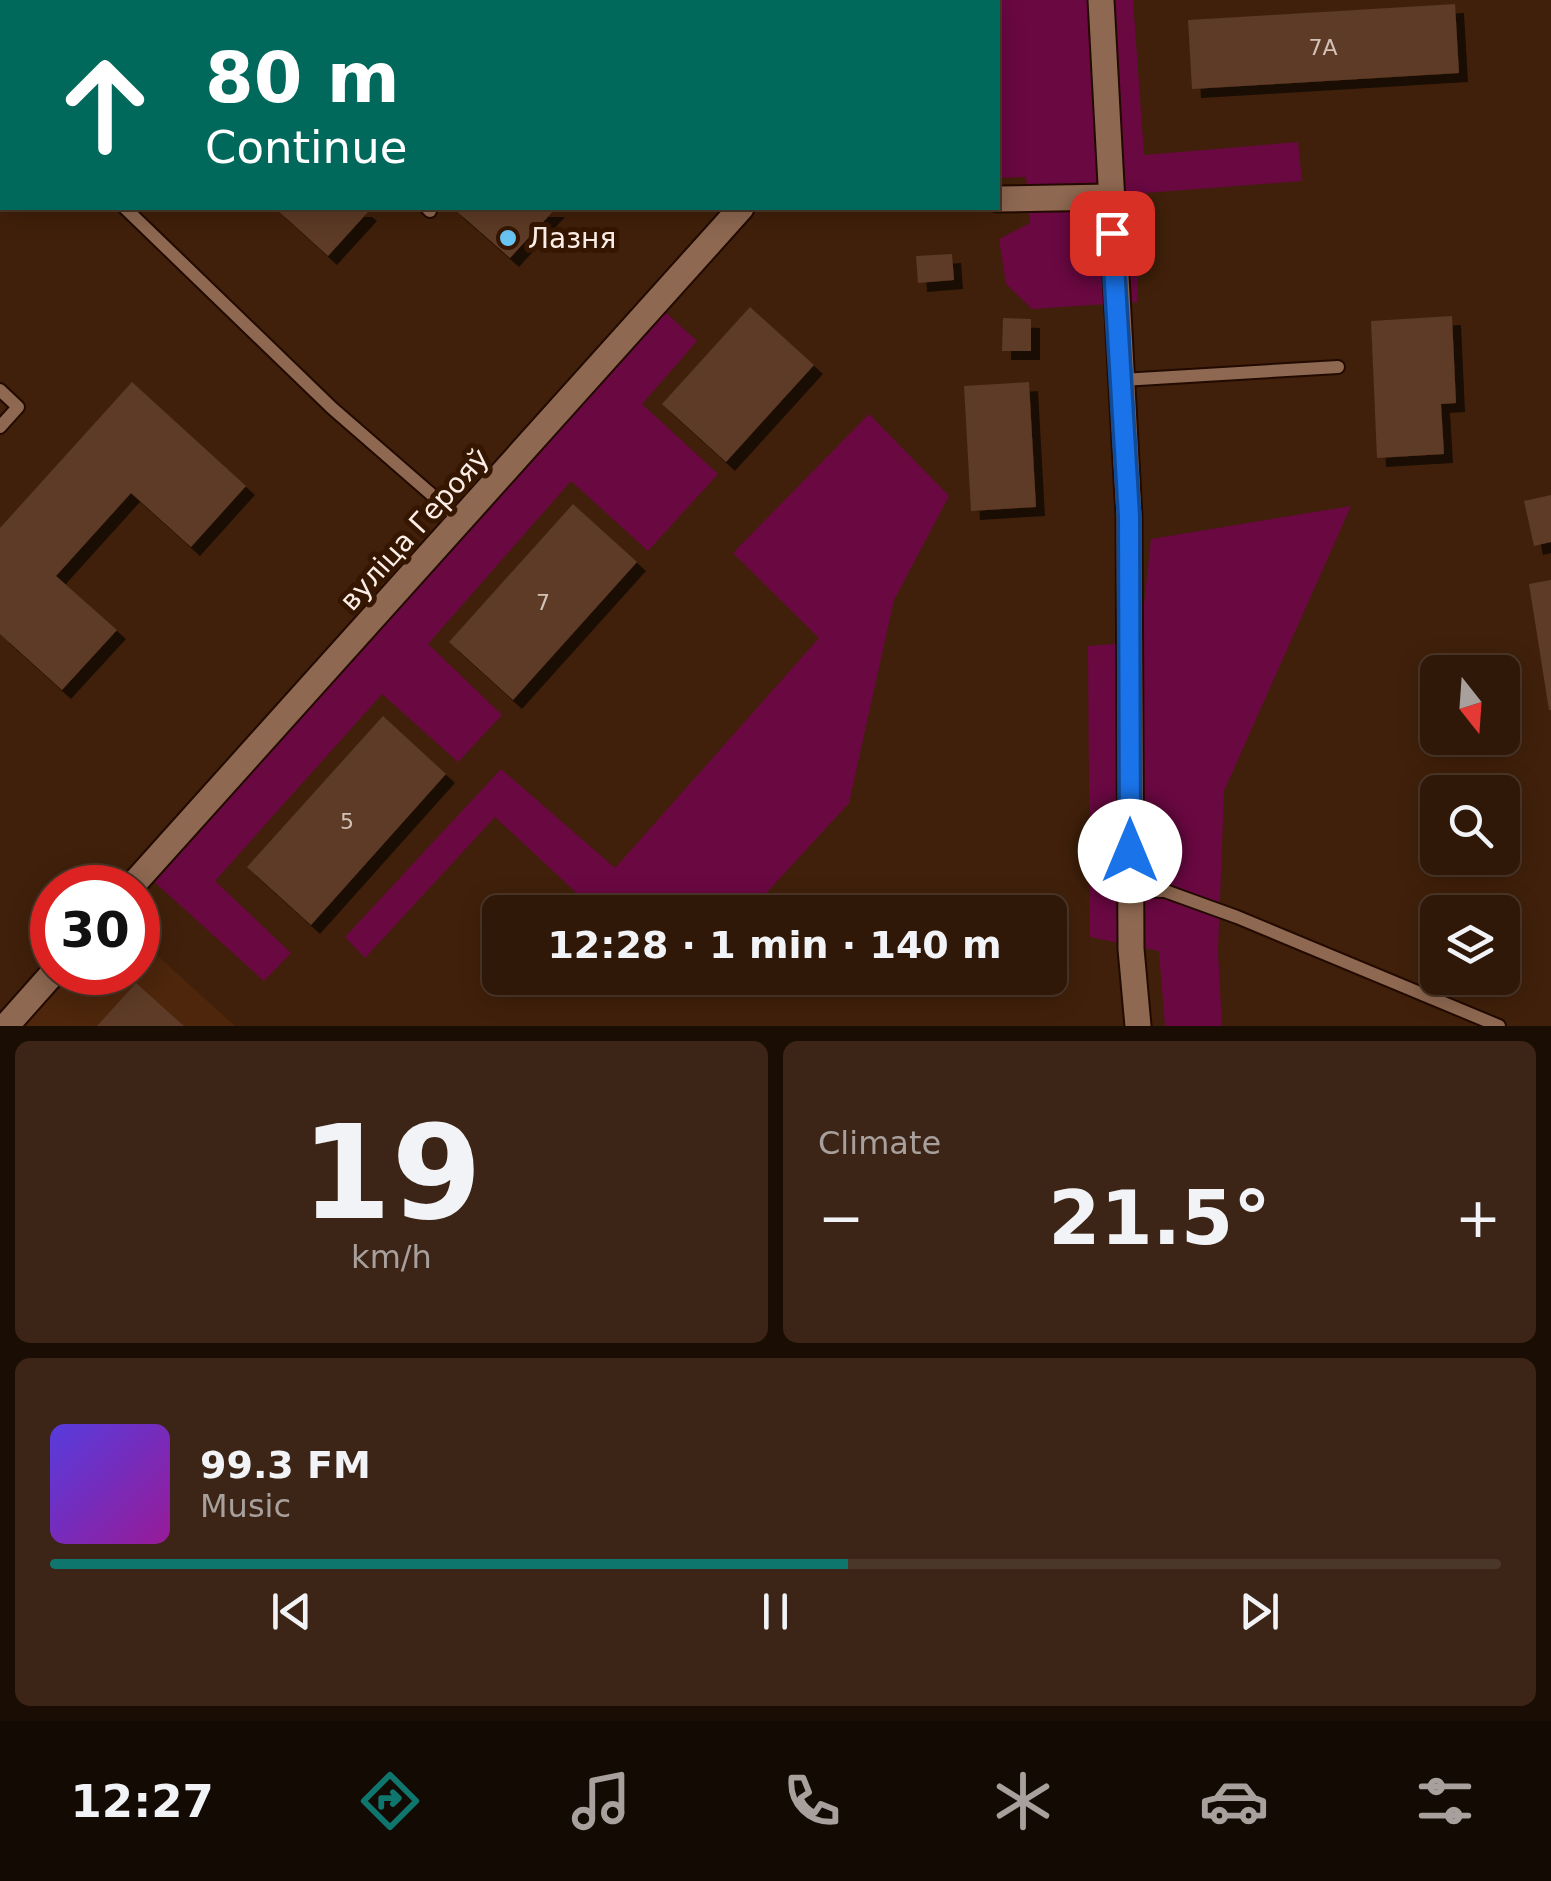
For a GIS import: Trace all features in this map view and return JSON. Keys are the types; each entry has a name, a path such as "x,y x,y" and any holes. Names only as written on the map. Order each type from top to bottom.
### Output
{"street":[{"path":"1101,0 1129,516 1130,890 1138,1026"},
{"path":"1000,198 1110,196"},
{"name":"вуліца Герояў","path":"151,865 739,210"},
{"path":"6,1026 34,995"}],"lane":[{"path":"127,210 332,408 462,521"},
{"path":"1122,380 1338,367"},
{"path":"0,390 18,408 0,428"},
{"path":"1130,890 1165,892 1237,917 1499,1026"}],"shaded area":[{"path":"1000,0 1133,0 1144,155 1298,142 1302,181 1132,194 1139,243 1137,302 1032,309 1006,284 999,239 1030,223 1026,177 1000,178"},
{"path":"664,311 697,341 642,404 718,474 648,551 571,481 428,644 502,715 458,762 382,694 215,881 291,953 264,981 160,887 160,869"},
{"path":"869,414 949,496 894,600 849,803 765,895 579,895 495,817 365,958 345,937 501,769 615,868 819,638 733,553"},
{"path":"1351,506 1224,791 1218,951 1222,1026 1165,1026 1159,951 1090,937 1088,646 1140,642 1151,539"},
{"path":"160,958 235,1026 23,1026 51,995 160,995"}],"building":[{"path":"1455,4 1459,73 1192,89 1188,20"},
{"path":"277,210 368,212 328,256"},
{"name":"Лазня","path":"455,210 554,210 510,258"},
{"path":"952,254 954,280 918,283 916,256"},
{"path":"750,307 814,365 726,462 662,404"},
{"path":"1452,316 1456,403 1441,404 1444,454 1377,458 1371,321"},
{"path":"1003,318 1031,319 1031,351 1002,351"},
{"path":"132,382 246,486 191,547 131,493 56,576 117,630 62,690 0,634 0,528"},
{"path":"1029,382 1036,507 971,511 964,386"},
{"path":"1551,495 1551,542 1534,546 1524,501"},
{"path":"573,504 637,562 513,700 449,642"},
{"path":"1551,580 1551,710 1549,710 1529,584"},
{"path":"383,716 446,774 311,925 247,867"},
{"path":"125,995 149,995 184,1026 97,1026"}],"place":[{"name":"Лазня","path":"508,238"}],"route":[{"path":"1112,233 1129,516 1130,851"}]}
